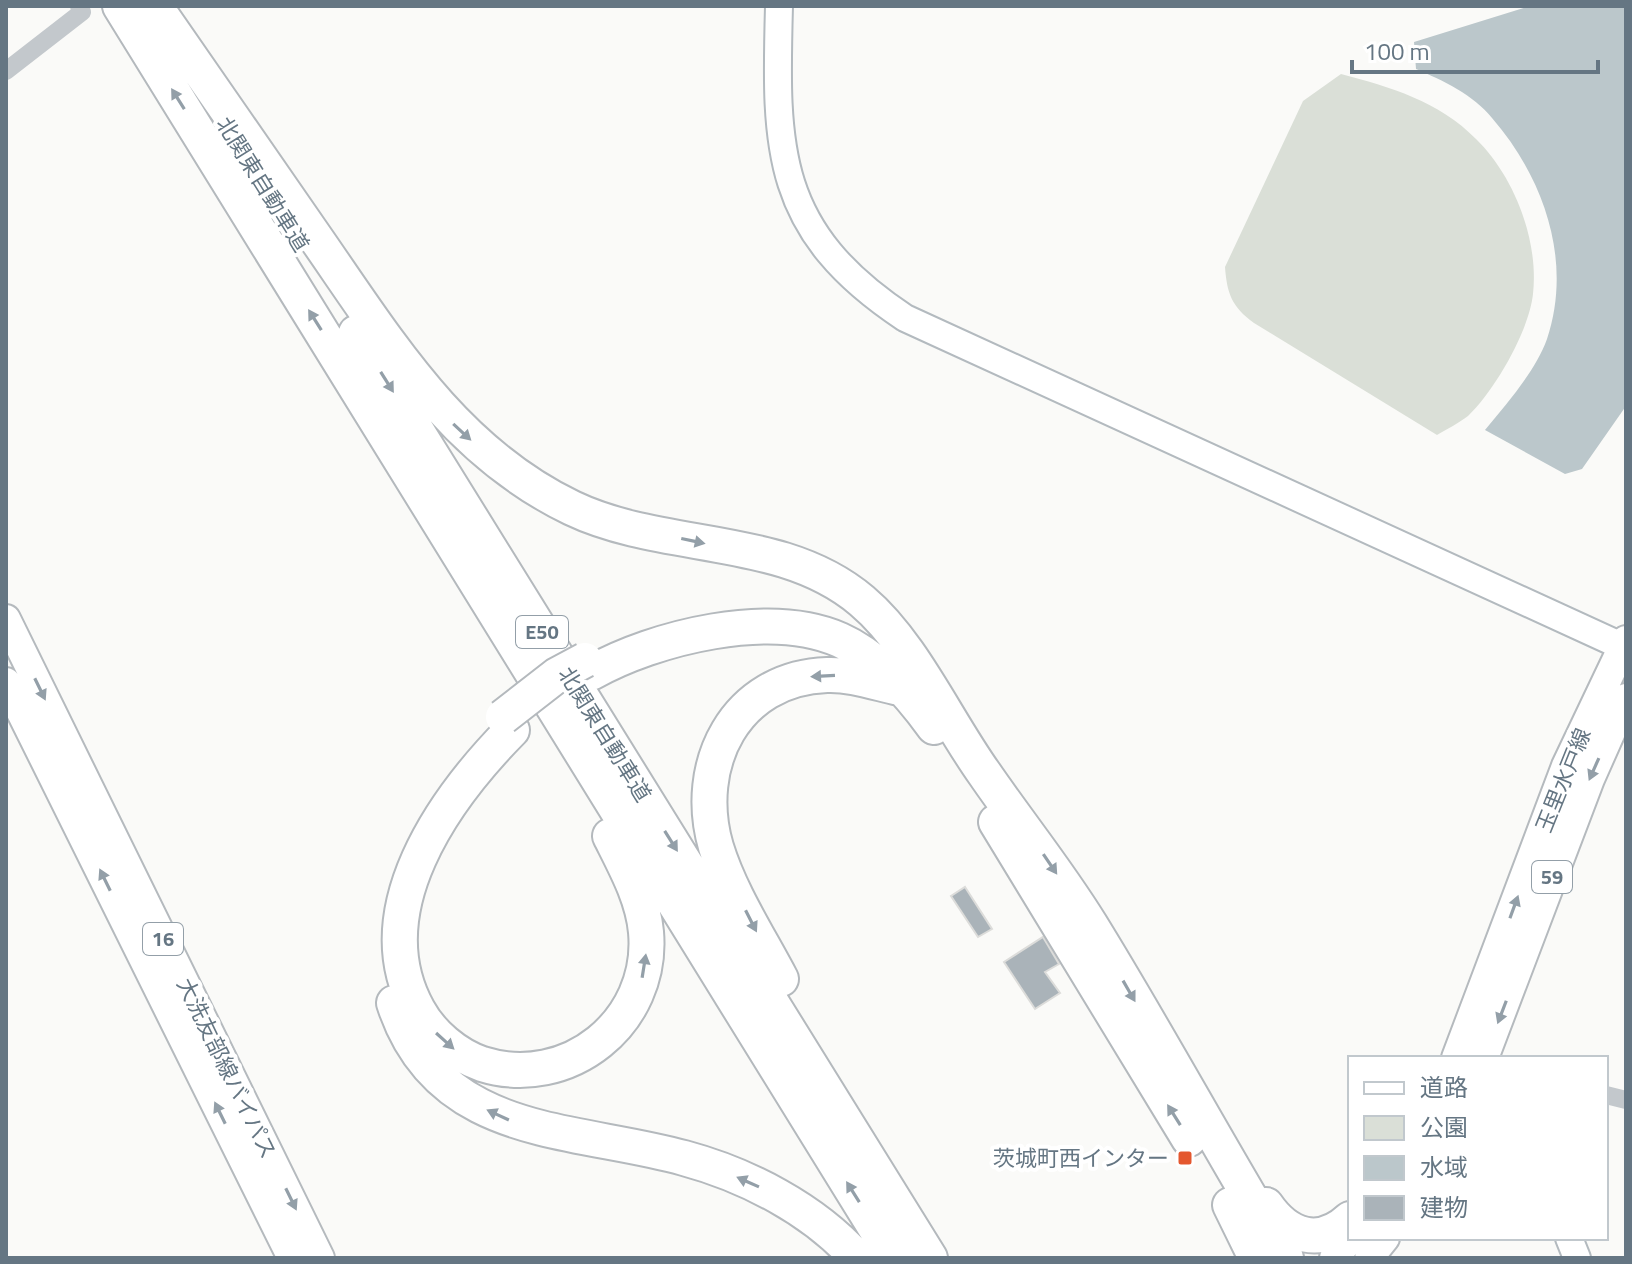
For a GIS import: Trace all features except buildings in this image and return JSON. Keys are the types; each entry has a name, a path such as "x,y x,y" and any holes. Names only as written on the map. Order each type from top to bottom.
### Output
{"highway":[{"name":"北関東自動車道","path":"120,6 894,1258"},
{"name":"北関東自動車道","path":"154,6 930,1258"},
{"path":"154,6 391,347 452,422 482,450 510,473 578,510 649,532 787,561 818,573 864,603 894,634 905,675 923,712 969,778 1230,1205 1268,1258"},
{"path":"415,482 628,871 646,931 641,980 617,1026 581,1057 533,1070 480,1063 440,1039 422,1018 409,994 400,942 407,892 432,832 507,724"},
{"path":"857,1258 791,1205 724,1171 683,1158 544,1131 490,1112 448,1085 416,1048 395,1007 387,976 388,911 405,853 421,821 460,763 507,724 547,701 588,667 668,642 728,630 782,628 838,639 905,675 1090,923 1286,1258"},
{"path":"905,675 828,675 782,685 744,711 729,728 715,759 708,794 716,847 759,937 829,1068 945,1258"},
{"path":"1226,1155 1275,1218 1293,1232 1310,1237 1325,1235 1348,1220"},
{"path":"1230,1205 1256,1258"}],"main road":[{"name":"大洗友部線バイパス","path":"6,619 320,1258"},
{"name":"玉里水戸線","path":"1457,1056 1566,766 1625,645"},
{"name":"大洗友部線バイパス","path":"6,682 292,1258"},
{"name":"玉里水戸線","path":"1485,1056 1590,779 1626,698"},
{"path":"1334,1258 1349,1240"},
{"path":"1369,1258 1383,1240"}],"street":[{"path":"6,71 82,12 79,6"},
{"path":"779,6 777,105 782,157 791,186 816,237 870,295 905,318 1625,645"}],"green space":[{"path":"1341,74 1413,97 1462,126 1502,171 1528,231 1534,273 1533,294 1518,342 1478,405 1464,419 1437,435 1254,323 1240,311 1227,285 1225,267 1303,101"}],"water":[{"path":"1530,6 1626,6 1626,406 1582,469 1565,474 1485,430 1520,387 1542,351 1554,310 1557,280 1555,251 1539,194 1510,142 1485,110 1457,89 1416,69 1414,42"}],"place":[{"name":"茨城町西インター","path":"1185,1158"}]}
